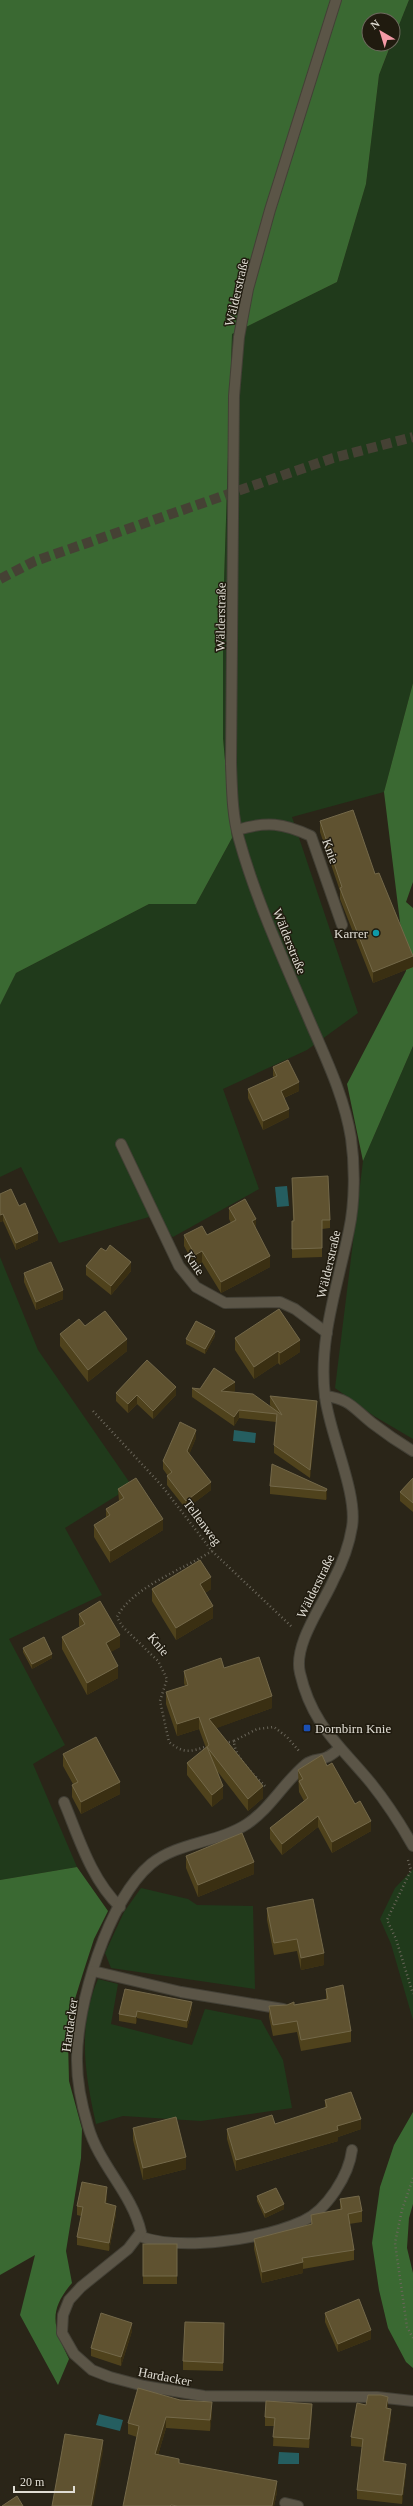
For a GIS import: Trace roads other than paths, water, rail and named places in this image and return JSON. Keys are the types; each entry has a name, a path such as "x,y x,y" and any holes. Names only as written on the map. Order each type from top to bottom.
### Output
{"street":[{"name":"Wälderstraße","path":"336,0 270,210 248,289 239,337 234,396 232,798 237,830 270,928 344,1106 351,1140 353,1178 350,1227 330,1310 327,1333 325,1396 352,1503 353,1524 347,1550 305,1638 298,1668 306,1695 318,1721 394,1812 413,1846"},
{"name":"Knie","path":"237,830 259,823 296,829 311,836 342,925"},
{"name":"Knie","path":"121,1144 179,1266 196,1287 225,1303 280,1302 295,1308 327,1333"},
{"path":"325,1396 340,1398 354,1405 392,1439 413,1451"},
{"name":"Hardacker","path":"340,1748 327,1757 308,1762 265,1810 245,1826 226,1835 166,1855 151,1864 135,1883 120,1907 100,1946 79,2030 77,2061 82,2096 93,2142 132,2207 140,2228 139,2236 128,2249 81,2287 69,2300 63,2315 62,2333 74,2354 92,2370 110,2377 144,2386 204,2396 377,2397 413,2401"},
{"path":"64,1802 89,1863 106,1891 120,1907"},
{"path":"93,1971 181,1992 261,2007 286,2010"},
{"path":"139,2236 168,2244 224,2241 243,2238 304,2220 320,2209 331,2195 351,2161 352,2150"},
{"path":"285,2502 298,2506"}],"water":[{"path":"287,1186 289,1206 277,1207 275,1187"},
{"path":"234,1430 256,1433 255,1443 233,1441"},
{"path":"99,2414 123,2420 120,2431 96,2425"},
{"path":"279,2452 299,2453 299,2464 278,2464"}],"tunnel":[{"path":"0,579 35,561 333,458 413,437"}],"place":[{"name":"Karrer","path":"376,933"},
{"name":"Dornbirn Knie","path":"307,1728"}]}
